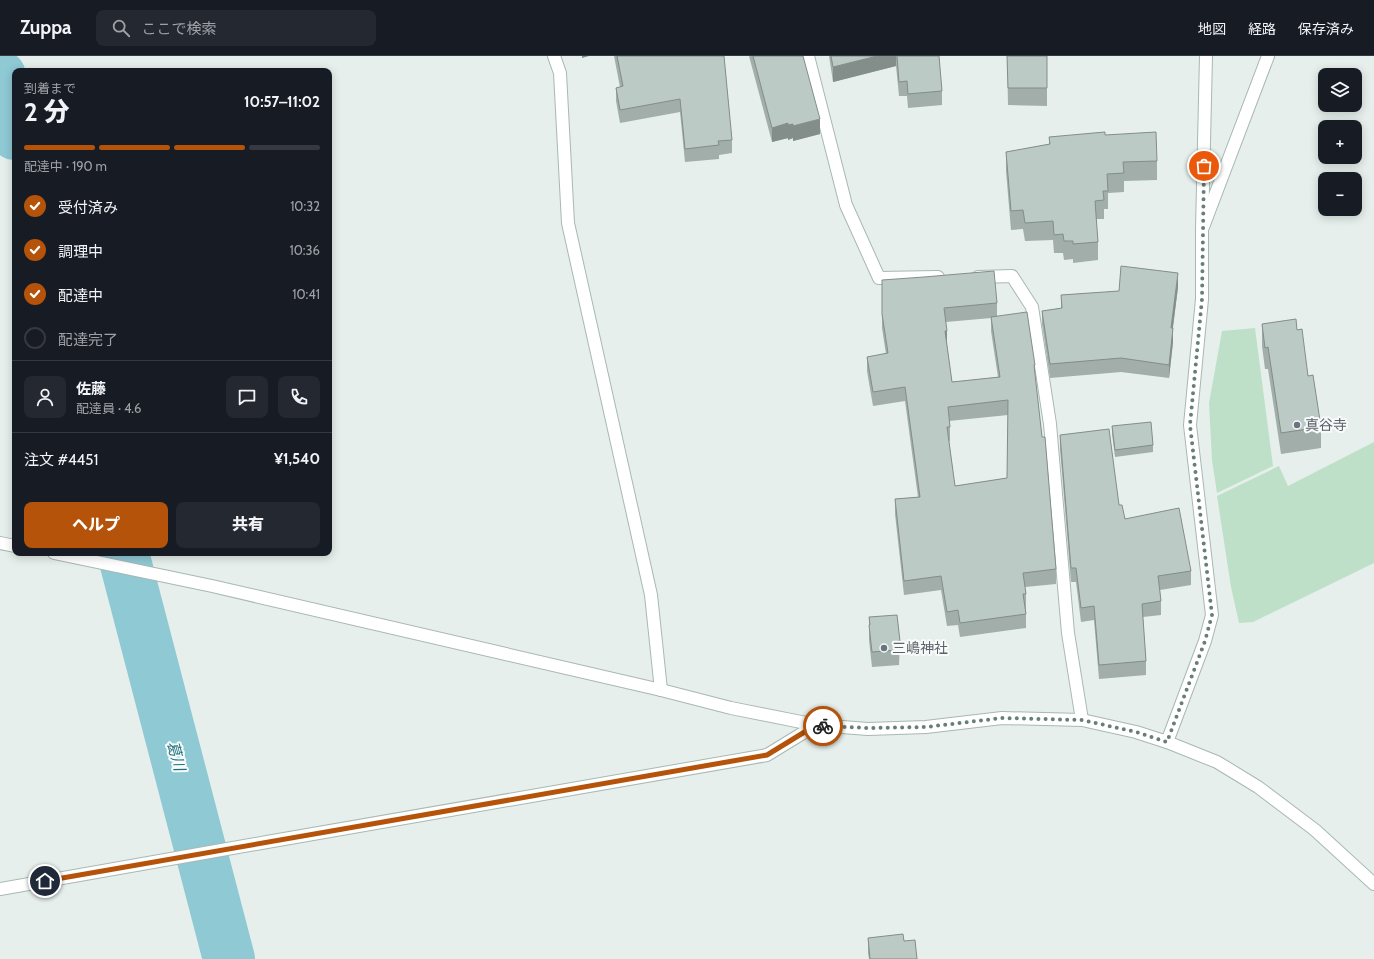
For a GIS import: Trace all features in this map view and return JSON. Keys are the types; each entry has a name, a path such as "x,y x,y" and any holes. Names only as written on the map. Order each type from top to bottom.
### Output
{"street":[{"path":"554,56 560,73 568,223 651,595 661,690"},
{"path":"808,56 846,205 879,278 949,277"},
{"path":"1167,742 1205,641 1212,615 1190,425 1202,299 1206,56"},
{"path":"1202,229 1268,56"},
{"path":"965,277 1012,276 1032,307 1050,424 1068,632 1082,720"},
{"path":"0,543 12,545"},
{"path":"68,556 661,690 731,708 816,725 868,728 926,727 1002,718 1082,720 1136,732 1167,742 1217,762 1258,787 1315,830 1374,884"},
{"path":"0,889 767,755 816,725"}],"green space":[{"path":"1255,328 1273,466 1217,493 1212,460 1209,403 1222,331"},
{"path":"1374,442 1374,563 1253,622 1239,623 1231,587 1217,496 1279,466 1288,486"}],"building":[{"path":"617,56 724,56 732,140 718,141 719,145 685,149 680,99 620,110 616,88 623,86"},
{"path":"753,56 803,56 820,119 793,126 793,124 788,125 788,123 772,128"},
{"path":"831,56 877,56 833,67"},
{"path":"897,56 939,56 942,91 908,94 907,81 899,82"},
{"path":"1007,56 1047,56 1047,88 1008,88"},
{"path":"1105,132 1105,135 1156,132 1157,161 1123,162 1124,173 1107,174 1108,191 1103,191 1104,200 1095,201 1098,242 1073,244 1073,241 1064,241 1063,234 1054,235 1053,221 1025,223 1023,210 1011,211 1006,152 1050,144 1049,137"},
{"path":"1121,266 1178,273 1171,328 1173,328 1169,365 1121,358 1050,364 1042,311 1062,308 1061,295 1119,291"},
{"path":"994,271 997,303 944,308 947,331 945,331 952,382 1000,377 991,317 1027,312 1035,365 1042,437 1045,437 1056,569 1023,573 1026,594 1023,594 1026,614 960,623 958,610 947,612 941,576 904,581 895,499 920,497 905,387 873,392 867,357 888,353 882,314 882,280","holes":["1008,400 1007,478 955,486 947,427 950,427 948,407"]},
{"path":"1296,319 1297,330 1302,329 1308,376 1313,375 1321,427 1281,433 1268,347 1265,348 1262,324"},
{"path":"1151,422 1153,445 1115,450 1112,426"},
{"path":"1109,429 1119,505 1122,505 1125,519 1179,508 1191,571 1158,576 1161,601 1142,604 1146,661 1099,665 1094,606 1081,608 1076,568 1071,568 1060,435"},
{"path":"897,615 900,641 898,641 899,650 872,652 869,617"},
{"path":"903,934 904,941 915,940 917,959 870,959 868,938"}],"waterway":[{"name":"葛川","path":"0,76 12,122"},
{"name":"葛川","path":"124,556 229,959"}],"way so far":[{"path":"823,726 868,728 926,727 1002,718 1082,720 1136,732 1167,742 1205,641 1212,615 1190,425 1202,299 1204,166"}],"place":[{"name":"真谷寺","path":"1297,425"},
{"name":"三嶋神社","path":"884,648"}],"route":[{"path":"45,881 767,755 816,725 823,726"}]}
